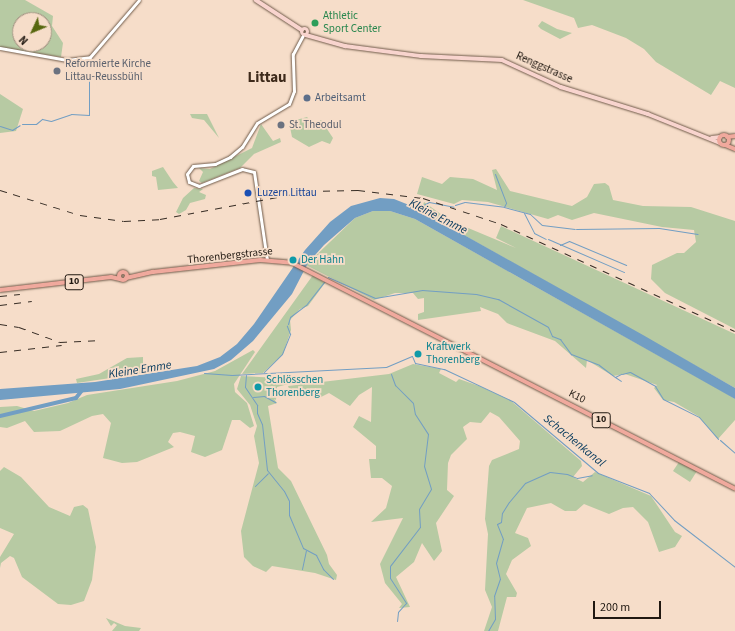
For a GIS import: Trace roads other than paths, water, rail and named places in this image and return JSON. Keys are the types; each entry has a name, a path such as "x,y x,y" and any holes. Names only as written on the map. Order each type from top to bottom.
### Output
{"main road":[{"path":"256,0 302,30 308,31 305,35 302,30"},
{"name":"Renggstrasse","path":"308,31 315,38"},
{"name":"Renggstrasse","path":"305,35 341,46 421,56 502,60 561,87 648,114 720,143"},
{"path":"725,145 728,140 735,136"},
{"path":"720,137 720,143 735,149"},
{"path":"710,139 720,137 728,140 735,149"},
{"name":"Thorenbergstrasse","path":"126,276 267,260 292,263 453,343"},
{"path":"120,274 120,279"},
{"name":"10","path":"0,290 111,277 120,274 126,276"},
{"name":"10","path":"111,277 120,279 126,276"},
{"name":"K10","path":"453,343 735,489"}],"street":[{"path":"0,48 67,60 92,56 139,0"},
{"path":"267,260 254,172 242,169 199,186 189,182 187,175 194,166 215,164 232,156 257,123 286,106 292,98 293,54 305,35"}],"water":[{"path":"380,198 394,199 414,207 643,335 735,388 735,399 415,219 390,211 373,211 355,218 324,245 308,263 292,294 253,341 231,360 214,369 120,389 0,400 0,389 95,382 197,366 220,357 237,344 254,324 305,250 330,222 351,206"}],"waterway":[{"path":"22,124 36,124 42,119 51,121 71,114 89,115 89,78"},
{"path":"0,126 12,130 20,125"},
{"path":"495,174 506,203 504,207"},
{"name":"Kleine Emme","path":"418,208 429,202 454,207"},
{"path":"455,205 465,202 504,207 530,214 542,225 575,229"},
{"path":"524,213 534,233 546,239"},
{"path":"576,229 659,228 698,234"},
{"path":"548,239 624,272"},
{"path":"560,245 569,241 626,265"},
{"path":"328,277 375,298 422,290 476,294 498,299 548,327 552,336 560,339 571,354 599,365 615,377 621,374"},
{"path":"288,324 290,317 306,305 325,281"},
{"path":"264,372 282,354 290,334 287,326"},
{"name":"Schachenkanal","path":"204,373 232,375 386,367 412,356 415,363 444,369 514,402 598,473 649,493 674,520 735,567"},
{"path":"622,374 630,372 655,386 663,399 699,417 718,439"},
{"path":"391,374 395,385 413,403 415,414 428,434 424,466 431,489 419,509 420,527 390,566 390,578 406,603 398,612 397,621"},
{"path":"246,375 245,387 257,405 257,413 262,424 267,470 284,491 289,501 289,515 303,548 316,555 323,569 333,579"},
{"path":"615,377 621,381"},
{"path":"0,416 76,398 83,389"},
{"path":"253,397 264,396 275,402"},
{"path":"720,440 735,453"},
{"path":"488,631 495,619 494,596 500,579 496,563 503,539 497,524 501,522 502,513 509,502 525,483 550,472 567,474 577,478 592,475"},
{"path":"255,486 268,473"},
{"path":"302,569 306,550"}],"railway":[{"path":"0,190 80,215 124,221 164,219"},
{"path":"160,219 309,191 358,190 423,198 501,224 735,331"},
{"path":"0,296 20,294"},
{"path":"0,305 32,301"},
{"path":"0,324 19,327 60,342 102,340"},
{"path":"0,352 62,345"}],"place":[{"name":"Athletic Sport Center","path":"315,23"},
{"name":"Reformierte Kirche Littau-Reussbühl","path":"57,71"},
{"name":"Arbeitsamt","path":"307,98"},
{"name":"St. Theodul","path":"281,125"},
{"name":"Luzern Littau","path":"248,193"},
{"name":"Der Hahn","path":"293,260"},
{"name":"Kraftwerk Thorenberg","path":"418,354"},
{"name":"Schlösschen Thorenberg","path":"258,387"}],"district":[{"name":"Littau","path":"267,78"}]}
